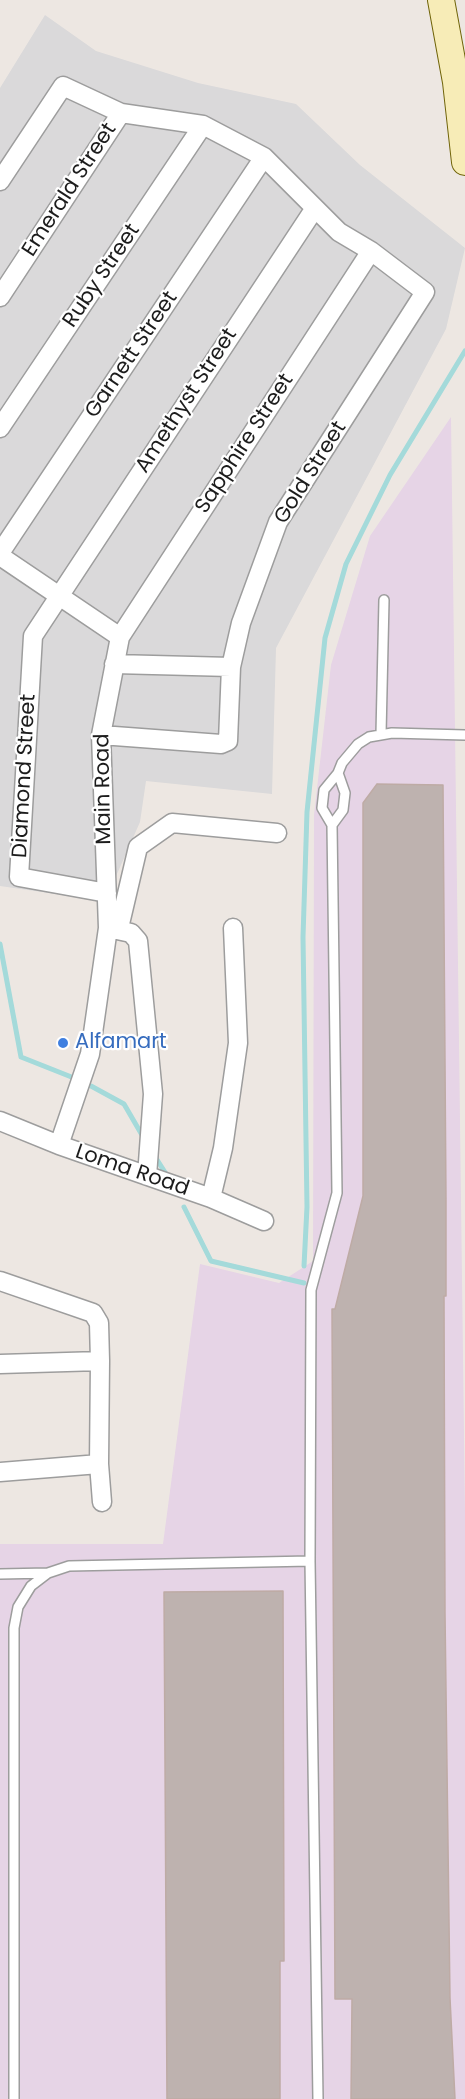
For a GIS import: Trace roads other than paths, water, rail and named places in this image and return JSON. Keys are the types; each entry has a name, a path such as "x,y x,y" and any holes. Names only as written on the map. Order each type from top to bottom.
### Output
{"main road":[{"path":"441,0 456,82 465,162"}],"street":[{"path":"0,181 63,86 120,113 203,125 264,157 339,232 371,251"},
{"name":"Emerald Street","path":"0,297 120,113"},
{"name":"Ruby Street","path":"0,428 203,125"},
{"name":"Garnett Street","path":"0,555 264,157"},
{"name":"Amethyst Street","path":"60,594 315,208"},
{"name":"Gold Street","path":"101,735 221,744 228,741 231,667 241,623 278,522 425,292 371,251"},
{"name":"Sapphire Street","path":"120,637 371,251"},
{"path":"0,555 120,637"},
{"name":"Diamond Street","path":"60,594 33,636 19,877 107,900"},
{"name":"Main Road","path":"107,900 101,735 120,637"},
{"path":"114,664 231,667"},
{"path":"59,1146 90,1054 114,928 138,847 172,823 277,833"},
{"path":"107,900 114,928"},
{"path":"114,928 131,933 138,941 153,1095 147,1176"},
{"path":"211,1198 223,1148 238,1043 233,928"},
{"name":"Loma Road","path":"0,1121 59,1146 211,1198 264,1221"},
{"path":"0,1281 93,1313 99,1323 99,1464 102,1502"},
{"path":"0,1364 100,1361"},
{"path":"0,1472 99,1464"}],"lane":[{"path":"381,734 384,600"},
{"path":"318,2099 310,1561 311,1290 337,1193 332,825 322,808 324,790 358,744 381,734 465,735"},
{"path":"332,825 343,810 344,802 345,793 338,773"},
{"path":"0,1574 48,1573 69,1566 94,1563 310,1561"},
{"path":"14,2099 14,1628 18,1607 31,1586 48,1573"}],"waterway":[{"path":"304,1266 307,1207 303,937 307,812 325,638 346,564 390,475 465,351"},
{"path":"0,944 21,1057 74,1078"},
{"path":"91,1086 124,1104 142,1135"},
{"path":"154,1155 168,1177"},
{"path":"184,1207 211,1261 304,1283"}],"place":[{"name":"Alfamart","path":"63,1043"}]}
